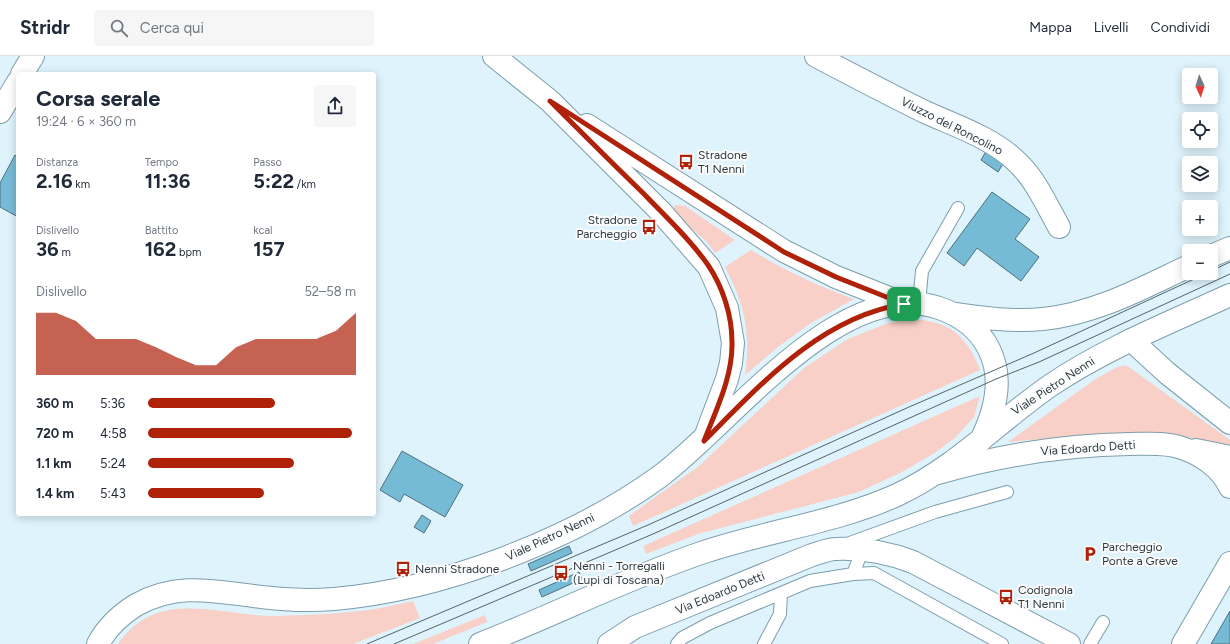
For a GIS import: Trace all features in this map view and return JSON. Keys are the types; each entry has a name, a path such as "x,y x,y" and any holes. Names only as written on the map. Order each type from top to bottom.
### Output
{"main road":[{"path":"23,72 33,56"},
{"path":"494,56 550,101 784,252 836,277 911,303"},
{"name":"Viuzzo del Roncolino","path":"816,56 989,142 1018,162 1029,176 1058,227"},
{"path":"0,112 16,85"},
{"path":"550,101 661,212 709,266 721,293 730,321 732,354 725,384 704,441"},
{"path":"1218,253 1230,248"},
{"name":"Viale Pietro Nenni","path":"954,314 1026,320 1042,319 1076,313 1102,306 1182,269"},
{"name":"Viale Pietro Nenni","path":"480,644 660,567 703,552 862,509 898,494 934,474 981,440 1006,417 1052,384 1091,360 1230,295"},
{"name":"Viale Pietro Nenni","path":"98,644 108,629 127,610 152,597 172,591 200,590 285,600 338,598 406,587 480,567 537,545 614,506 660,477 704,441 748,397 805,347 835,328 860,315 881,308 911,303 928,304 954,314 971,326 984,342 990,351 995,369 996,401 991,418 981,440"},
{"path":"1131,340 1167,373 1230,423"},
{"name":"Via Edoardo Detti","path":"934,474 1005,455 1062,448 1137,444 1181,447 1211,463 1230,487"},
{"path":"1181,447 1230,457"},
{"path":"834,549 893,555 922,566 1063,643"},
{"name":"Via Edoardo Detti","path":"609,644 635,627 812,556 834,549"},
{"path":"1183,644 1230,563"}],"lane":[{"path":"911,303 922,271 958,208"},
{"path":"834,549 935,512 1008,492"},
{"path":"853,574 862,551"},
{"path":"677,644 682,638 710,623 820,578 874,573 1002,644"},
{"path":"764,644 780,614 782,593"},
{"path":"1090,644 1103,622"}],"shaded area":[{"path":"675,205 685,206 735,240 715,253 707,242 677,216 673,210"},
{"path":"751,250 801,277 854,299 811,323 778,347 745,375 747,360 747,332 745,320 742,307 725,267"},
{"path":"910,319 935,323 954,331 962,338 975,357 980,370 633,526 629,516 699,466 804,368 846,340 885,324"},
{"path":"1126,365 1230,440 1230,445 1165,433 1095,435 1008,442 1094,380 1117,367"},
{"path":"980,396 974,417 955,438 933,454 900,473 859,492 698,534 646,554 643,546"},
{"path":"413,601 420,618 353,644 118,644 134,626 152,615 171,610 213,610 277,616 368,610"},
{"path":"485,615 487,622 433,644 413,644"}],"building":[{"path":"988,148 1006,159 998,172 981,160"},
{"path":"15,155 16,216 0,207 0,183"},
{"path":"992,192 1030,219 1015,239 1039,257 1021,281 977,248 964,266 947,253"},
{"path":"402,451 463,485 445,517 404,494 400,502 380,490"},
{"path":"422,515 431,521 424,533 414,527"},
{"path":"569,546 572,553 531,571 528,564"},
{"path":"579,572 582,579 542,597 539,590"},
{"path":"1230,611 1230,644 1211,644"}],"tram line":[{"path":"1218,268 1230,262"},
{"path":"394,644 653,534 996,379 1039,362 1230,274"},
{"path":"367,644 648,525 909,407 1034,353 1192,280"}],"place":[{"name":"Stradone T1 Nenni","path":"686,162"},
{"name":"Stradone Parcheggio","path":"649,227"},
{"name":"Parcheggio Ponte a Greve","path":"1090,554"},
{"name":"Nenni Stradone","path":"403,569"},
{"name":"Nenni - Torregalli (Lupi di Toscana)","path":"561,573"},
{"name":"Codignola T1 Nenni","path":"1006,597"}],"route":[{"path":"550,101 784,252 836,277 904,304 889,306 860,315 840,325 805,347 748,397 704,441 717,409 731,363 732,332 724,298 709,266 700,255 661,212 550,101"}]}
